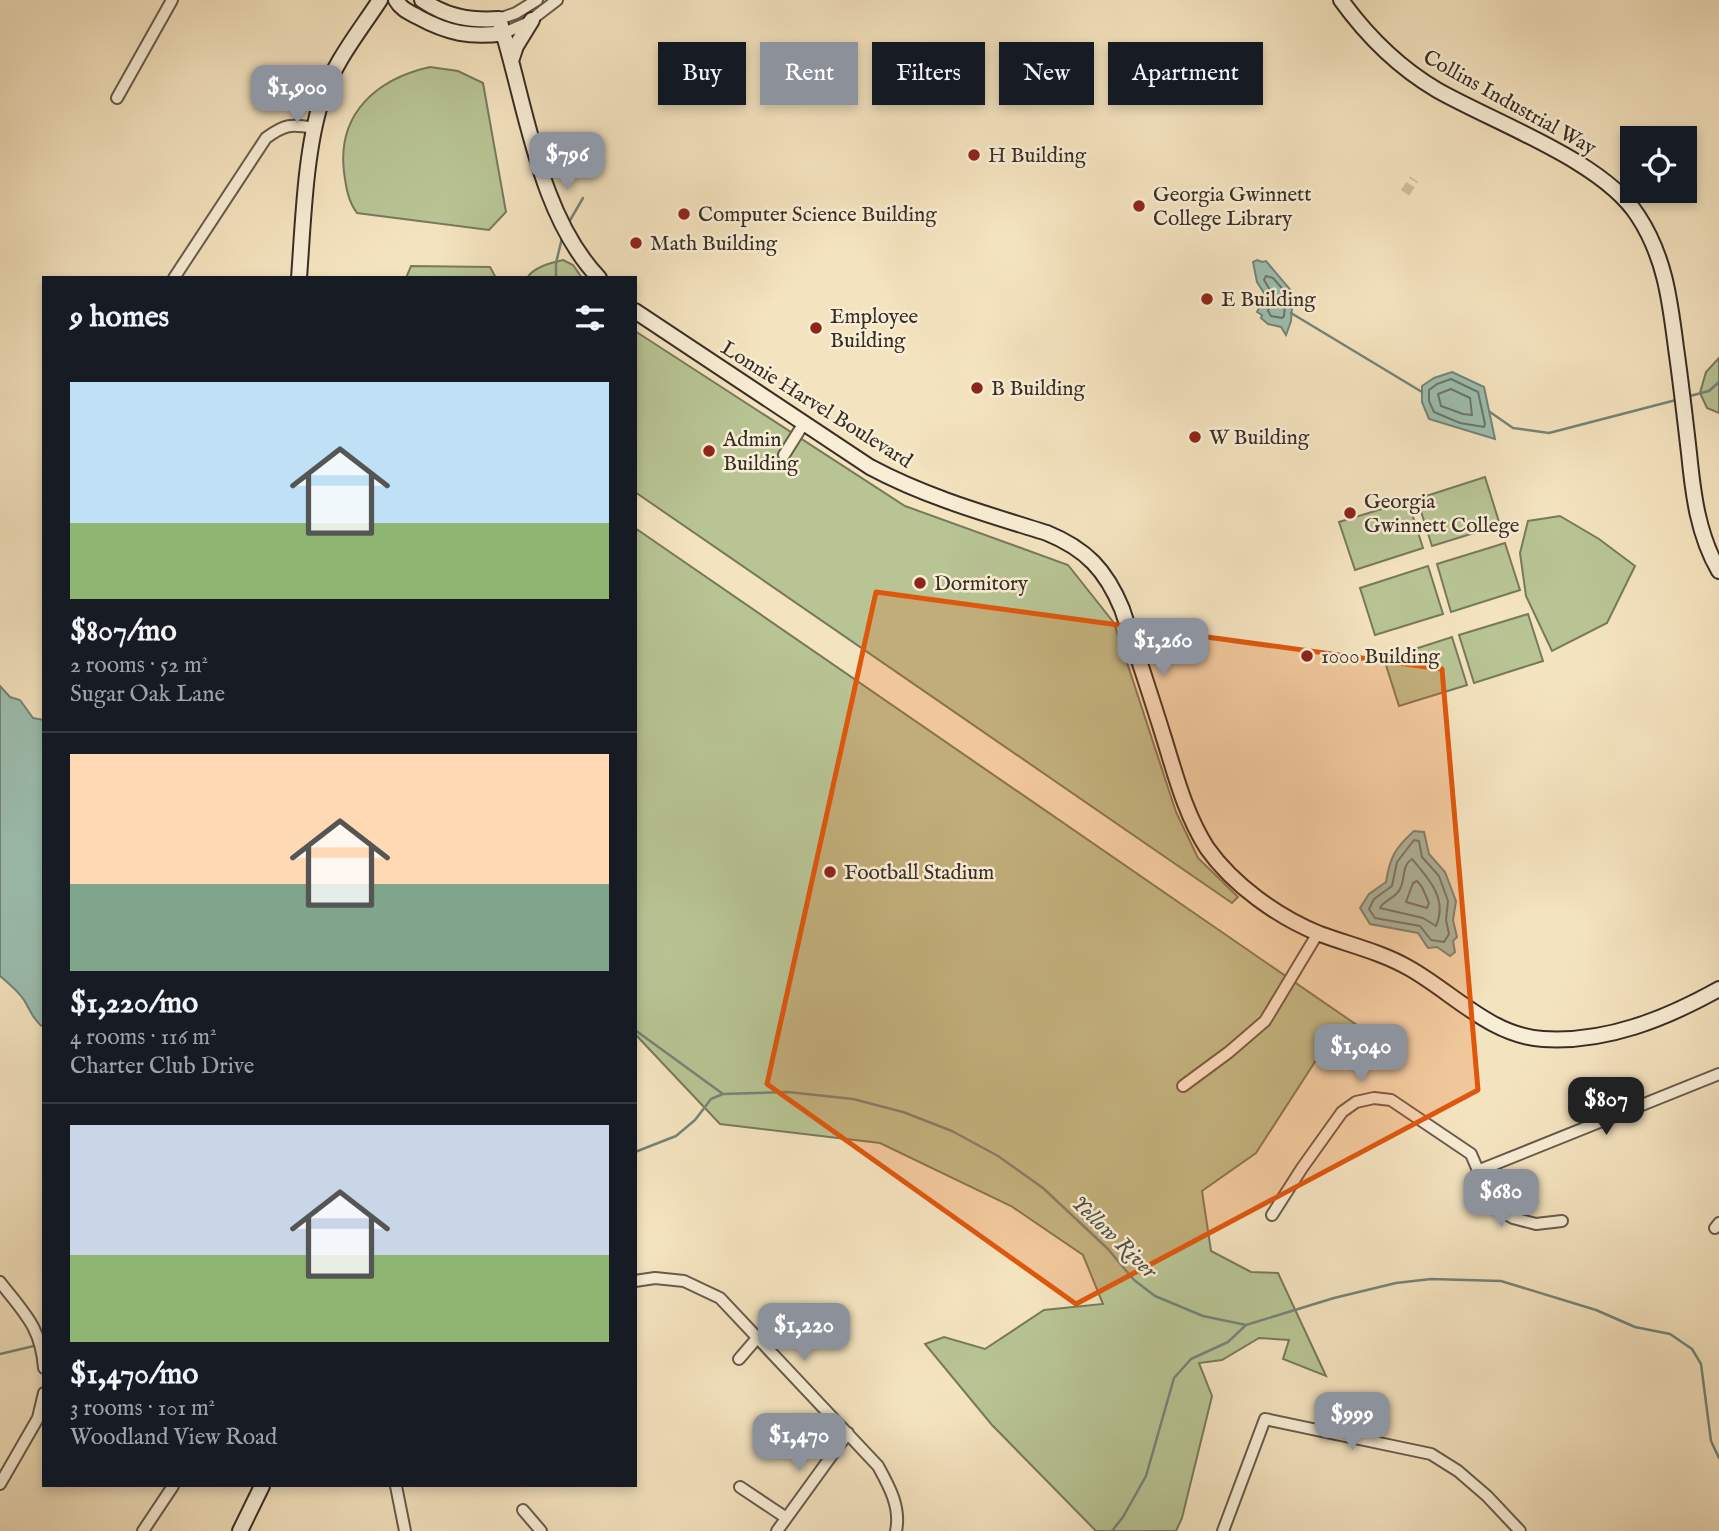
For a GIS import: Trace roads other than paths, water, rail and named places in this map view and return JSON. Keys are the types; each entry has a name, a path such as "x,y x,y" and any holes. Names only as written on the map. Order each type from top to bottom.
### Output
{"street":[{"path":"117,98 172,0"},
{"path":"299,276 314,128 321,100 336,68 380,0"},
{"path":"396,0 400,7 437,27 460,35 483,36 537,0"},
{"path":"422,0 463,19 501,26 532,20"},
{"path":"511,61 516,46 532,20 557,0"},
{"name":"Collins Industrial Way","path":"1341,0 1377,44 1409,70 1436,89 1588,169 1619,194 1638,216 1656,250 1667,281 1693,492 1700,529 1719,571"},
{"path":"501,26 553,205 572,243 597,276"},
{"path":"483,36 511,61"},
{"path":"175,276 266,138 280,127 295,125 314,128"},
{"name":"Lonnie Harvel Boulevard","path":"637,312 870,467 936,498 1062,539 1091,558 1114,589 1122,609 1193,824 1221,866 1244,887 1286,917 1318,933 1380,954 1409,969 1498,1026 1541,1039 1579,1039 1638,1027 1682,1009 1719,989"},
{"path":"784,455 804,423"},
{"path":"1183,1086 1265,1021 1318,933"},
{"path":"1480,1170 1719,1074"},
{"path":"1272,1215 1342,1112 1365,1099 1391,1100 1471,1154 1489,1196 1503,1212 1513,1218 1535,1224 1562,1221"},
{"path":"637,1281 655,1278 684,1281 720,1298 878,1466 893,1495 898,1524 896,1531"},
{"path":"0,1282 34,1325 42,1349"},
{"path":"738,1359 758,1337"},
{"path":"0,1484 38,1418 42,1401"},
{"path":"1223,1531 1265,1419 1431,1454 1458,1471 1487,1496 1520,1531"},
{"path":"777,1531 848,1433"},
{"path":"143,1531 172,1487"},
{"path":"240,1531 262,1487"},
{"path":"396,1487 405,1531"},
{"path":"740,1488 785,1517"},
{"path":"523,1510 541,1531"}],"water":[{"path":"1266,261 1293,293 1291,321 1286,335 1281,327 1268,324 1257,312 1266,296 1257,282 1253,262"},
{"path":"1452,372 1484,387 1495,439 1429,419 1422,402 1422,386 1434,378"},
{"path":"0,686 10,697 20,700 33,718 42,720 42,1026 19,993 0,976"},
{"path":"1414,831 1424,832 1429,854 1445,872 1456,901 1453,920 1457,937 1453,941 1455,952 1450,956 1437,947 1428,948 1418,933 1370,924 1360,908 1369,894 1386,882 1394,854"}],"waterway":[{"path":"569,222 583,198"},
{"path":"556,276 562,238"},
{"path":"1291,313 1422,392"},
{"path":"1686,397 1709,391 1719,382"},
{"path":"1490,412 1513,428 1549,433 1676,400"},
{"path":"637,1031 723,1094"},
{"name":"Yellow River","path":"637,1151 676,1136 695,1120 711,1099 723,1094 788,1092 853,1099 903,1112 952,1131 998,1156 1043,1188 1108,1249 1134,1280 1155,1296 1203,1316 1246,1325 1334,1298 1396,1283 1431,1279 1501,1281 1596,1310 1635,1327 1670,1334 1692,1349 1701,1364 1711,1441 1719,1458"},
{"path":"1112,1531 1146,1476 1174,1378 1191,1359 1228,1342 1246,1325"},
{"path":"0,1354 38,1345"}],"tunnel":[{"path":"1405,193 1414,179"}],"place":[{"name":"H Building","path":"974,155"},
{"name":"Georgia Gwinnett College Library","path":"1139,206"},
{"name":"Computer Science Building","path":"684,214"},
{"name":"Math Building","path":"636,243"},
{"name":"E Building","path":"1207,299"},
{"name":"Employee Building","path":"816,328"},
{"name":"B Building","path":"977,388"},
{"name":"W Building","path":"1195,437"},
{"name":"Admin Building","path":"709,451"},
{"name":"Georgia Gwinnett College","path":"1350,513"},
{"name":"Dormitory","path":"920,583"},
{"name":"1000 Building","path":"1307,656"},
{"name":"Football Stadium","path":"830,872"}]}
